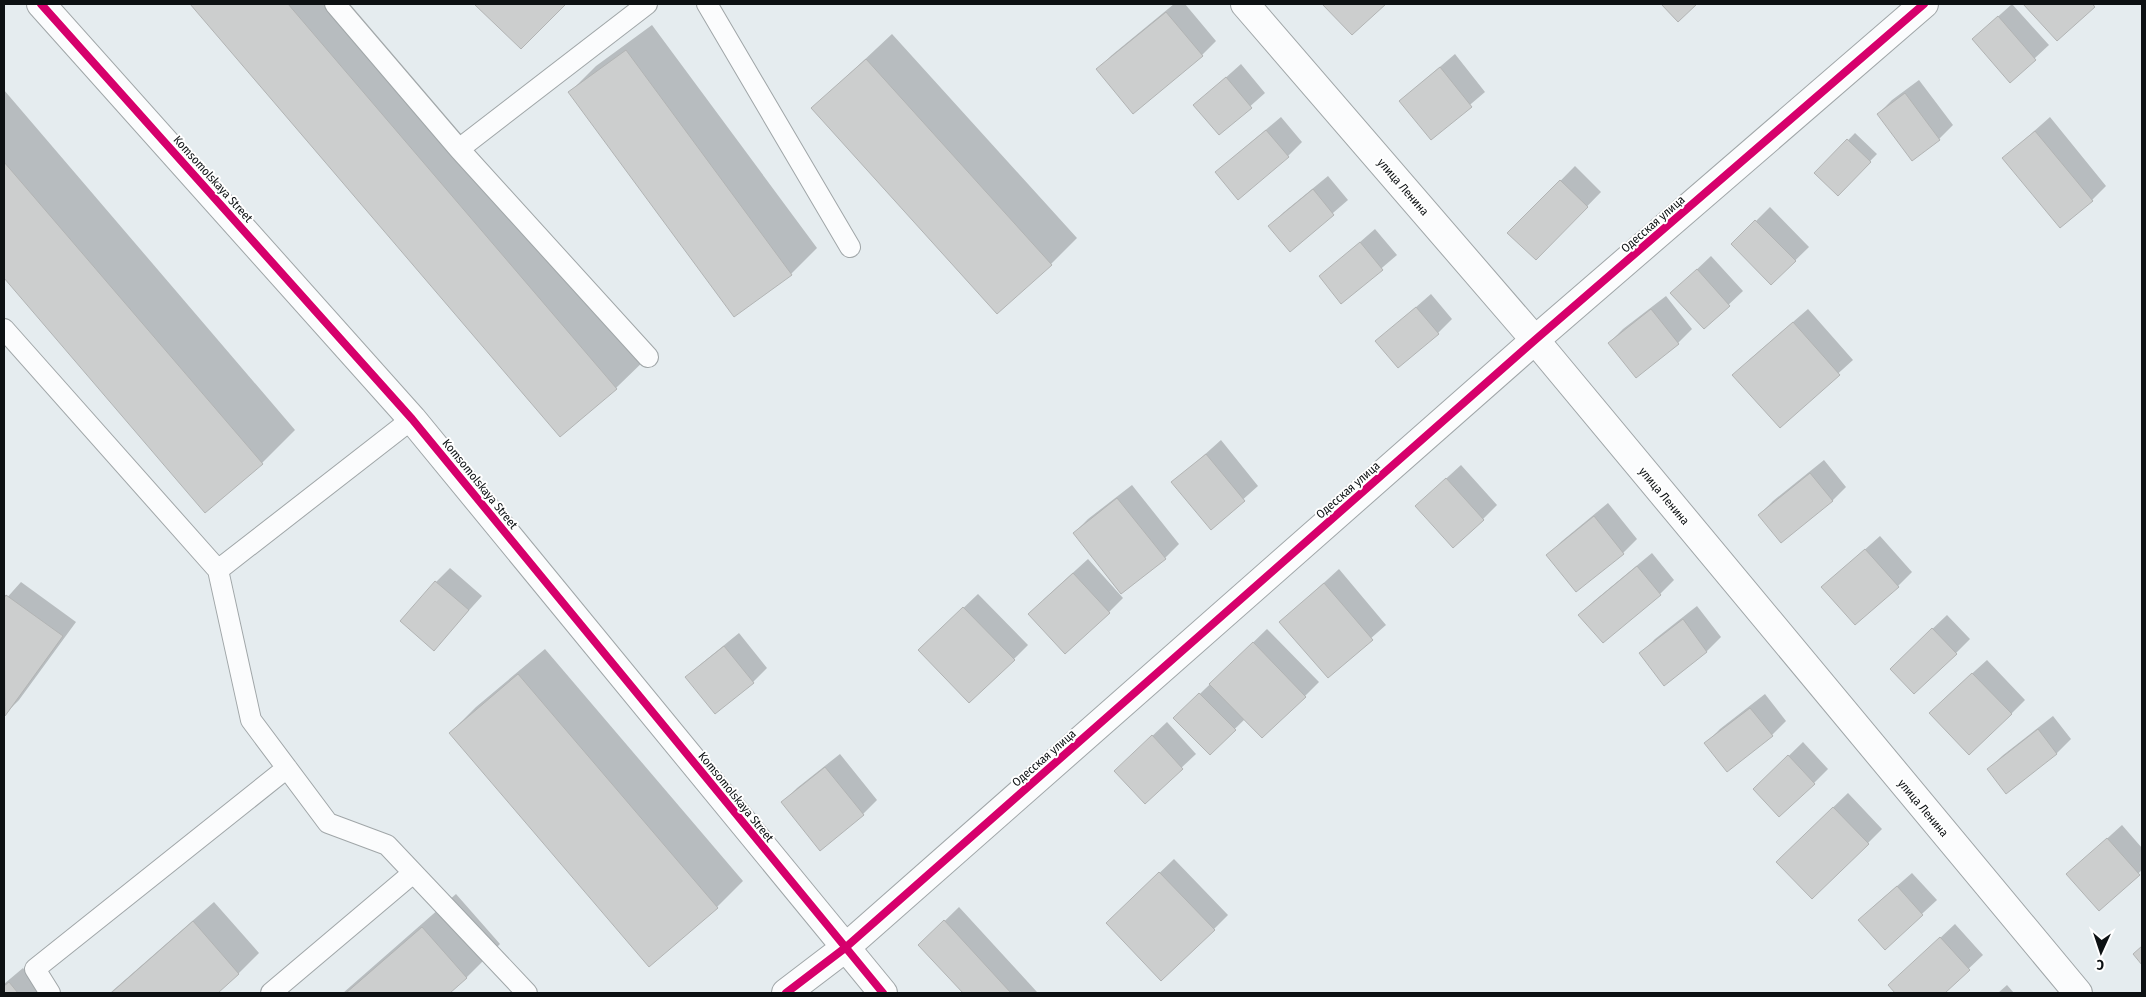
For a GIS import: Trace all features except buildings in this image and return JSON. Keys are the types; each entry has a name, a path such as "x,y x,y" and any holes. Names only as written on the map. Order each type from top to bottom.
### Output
{"street":[{"name":"Komsomolskaya Street","path":"42,4 412,419 883,993"},
{"name":"улица Ленина","path":"1246,4 1535,340 2078,993"},
{"name":"Одесская улица","path":"786,993 845,948 1535,340 1924,4"}],"lane":[{"path":"335,4 459,149 648,357"},
{"path":"459,149 647,4"},
{"path":"708,4 850,247"},
{"path":"4,329 218,570 251,720 328,823 387,845 527,993"},
{"path":"218,570 412,419"},
{"path":"50,993 35,969 287,768"},
{"path":"271,993 414,873"}],"cycle path":[{"path":"41,4 412,419 883,993"},
{"path":"786,993 845,948 1535,340 1924,4"}]}
